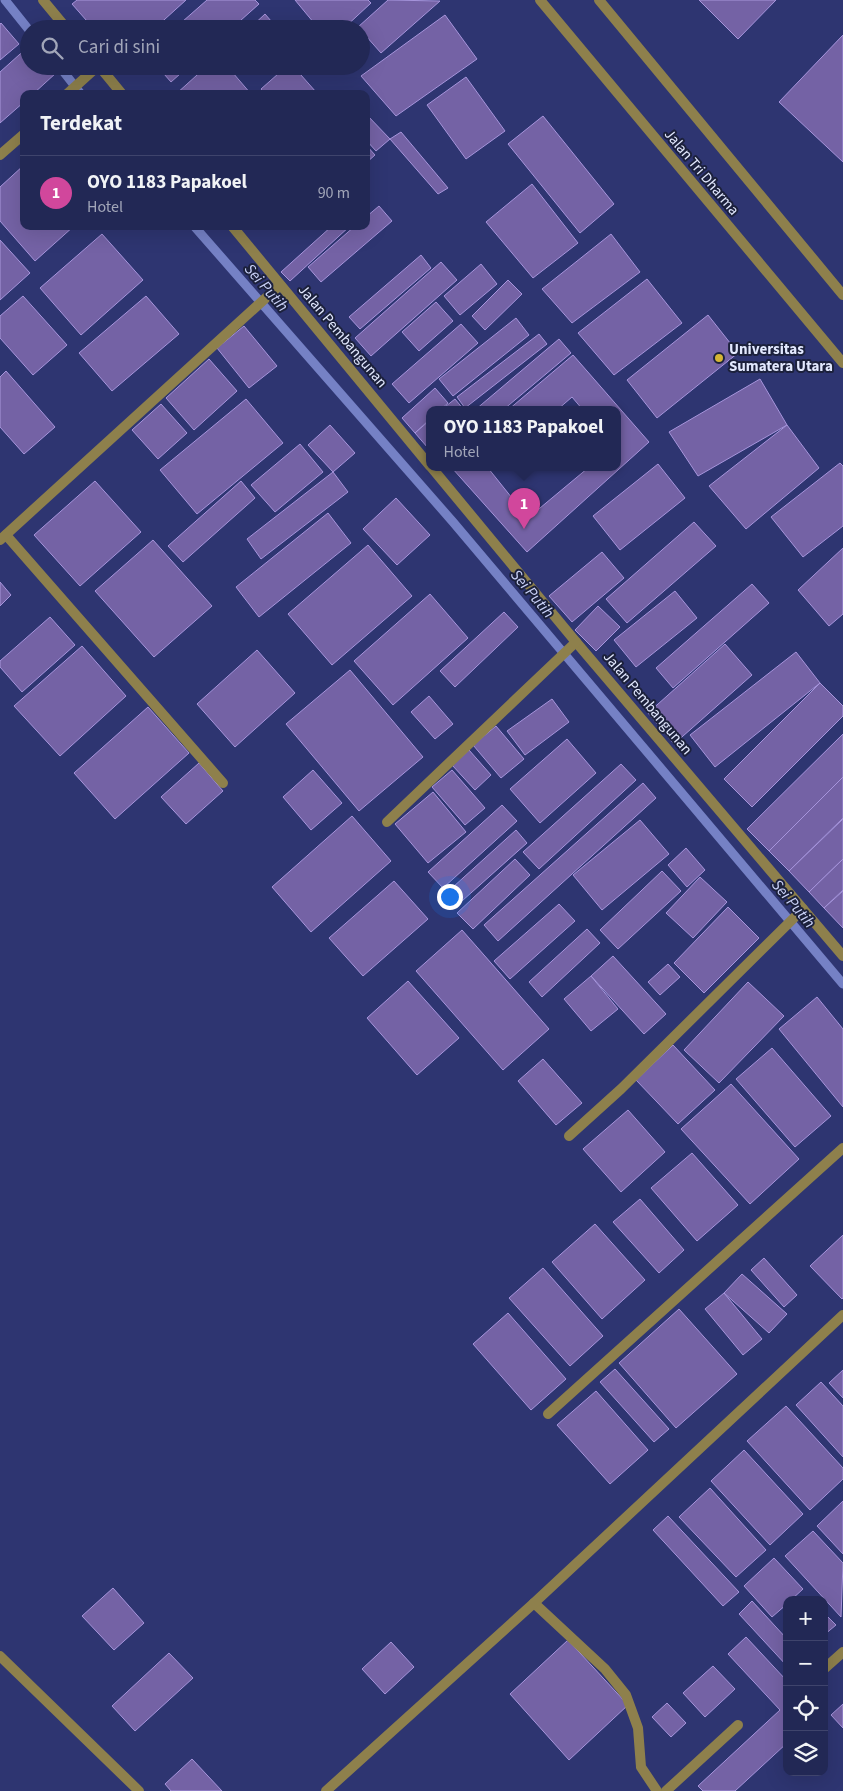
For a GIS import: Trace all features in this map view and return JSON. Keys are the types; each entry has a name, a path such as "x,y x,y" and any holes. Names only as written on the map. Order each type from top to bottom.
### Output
{"street":[{"path":"43,0 60,20"},
{"name":"Jalan Tri Dharma","path":"540,0 843,363"},
{"name":"Jalan Tri Dharma","path":"598,0 843,295"},
{"path":"71,90 88,75"},
{"path":"106,75 119,90"},
{"path":"0,155 20,138"},
{"name":"Jalan Pembangunan","path":"235,230 426,461"},
{"path":"223,782 3,537 280,285"},
{"name":"Jalan Pembangunan","path":"434,471 574,645 801,911 843,956"},
{"path":"387,822 574,645"},
{"path":"569,1136 621,1089 801,911"},
{"path":"548,1414 843,1148"},
{"path":"326,1791 534,1603 843,1315"},
{"path":"534,1603 605,1669 626,1695 638,1728 641,1767 657,1791"},
{"path":"828,1665 843,1652"},
{"path":"0,1656 139,1791"},
{"path":"666,1791 738,1725"}],"building":[{"path":"77,0 186,0 164,20 86,20 72,4"},
{"path":"207,0 255,0 259,4 241,20 184,20"},
{"path":"295,0 368,0 371,3 353,20 312,20"},
{"path":"388,0 440,1 381,53 370,41 370,20 366,20"},
{"path":"699,0 776,0 738,39"},
{"path":"265,14 270,20 259,20"},
{"path":"445,15 477,59 396,116 361,76 370,75 370,69"},
{"path":"0,24 19,44 0,60"},
{"path":"843,35 843,162 779,102"},
{"path":"20,54 20,75 54,75 37,90 20,90 20,106 0,123 0,72"},
{"path":"165,75 179,75 171,82"},
{"path":"197,75 235,75 248,90 180,90"},
{"path":"277,75 301,75 314,90 262,90"},
{"path":"466,77 505,131 466,159 427,105"},
{"path":"543,116 614,204 580,233 508,144"},
{"path":"370,118 390,139 376,151 370,144"},
{"path":"401,132 448,188 438,194 390,139"},
{"path":"370,149 375,155 370,159"},
{"path":"20,169 20,230 70,230 35,261 0,221 0,187"},
{"path":"532,184 578,243 533,278 486,222"},
{"path":"379,206 392,221 321,282 308,267 350,230 370,230 370,214"},
{"path":"328,230 346,230 290,281 281,272"},
{"path":"102,234 143,280 81,335 40,288"},
{"path":"611,234 640,272 572,323 542,289"},
{"path":"0,240 30,273 0,300"},
{"path":"421,255 431,268 360,329 349,317"},
{"path":"441,262 457,280 371,356 355,338"},
{"path":"481,264 497,284 460,315 444,296"},
{"path":"647,279 682,323 614,375 578,333"},
{"path":"508,280 522,294 485,330 472,316"},
{"path":"23,296 67,345 33,375 0,338 0,316"},
{"path":"146,296 179,334 112,391 79,353"},
{"path":"436,302 453,321 419,351 402,332"},
{"path":"708,315 738,353 657,418 627,380"},
{"path":"516,318 529,335 453,396 439,379"},
{"path":"461,324 478,343 409,403 392,384"},
{"path":"244,326 277,366 249,388 217,348"},
{"path":"539,334 547,344 468,406 464,406 457,397"},
{"path":"559,339 571,353 508,406 480,406"},
{"path":"573,355 618,406 580,406 572,397 562,406 513,406"},
{"path":"209,359 237,391 194,430 166,398"},
{"path":"6,371 55,427 24,454 0,427 0,377"},
{"path":"760,379 787,425 698,476 669,432"},
{"path":"435,388 448,403 445,406 426,406 426,423 415,433 402,418"},
{"path":"246,399 283,443 197,514 160,470"},
{"path":"455,399 461,406 446,406"},
{"path":"161,404 187,433 158,459 132,430"},
{"path":"621,410 649,442 621,467"},
{"path":"426,423 426,446 415,433"},
{"path":"330,425 355,453 333,472 308,445"},
{"path":"787,425 819,468 746,529 709,486"},
{"path":"300,444 323,472 275,512 251,485"},
{"path":"840,463 843,466 843,526 803,557 771,517"},
{"path":"658,464 685,498 620,550 593,516"},
{"path":"455,471 490,471 528,518 584,471 617,471 527,552"},
{"path":"333,472 348,492 261,559 247,539"},
{"path":"95,481 141,532 80,586 34,535"},
{"path":"241,481 255,498 183,562 168,546"},
{"path":"396,498 430,535 397,565 363,529"},
{"path":"328,513 351,543 259,617 236,587"},
{"path":"694,522 716,546 627,623 606,599"},
{"path":"153,540 212,606 154,657 95,591"},
{"path":"368,545 412,596 332,665 288,614"},
{"path":"843,548 843,614 829,626 798,590"},
{"path":"602,552 624,578 572,622 549,596"},
{"path":"0,582 11,595 0,606"},
{"path":"752,584 769,603 673,688 656,668"},
{"path":"675,591 697,618 636,667 614,640"},
{"path":"430,594 468,638 393,705 354,661"},
{"path":"598,606 620,627 596,651 575,630"},
{"path":"504,612 518,627 455,687 440,671"},
{"path":"50,617 75,645 22,692 0,667 0,661"},
{"path":"725,644 752,675 674,744 648,713"},
{"path":"82,646 126,696 60,756 14,706"},
{"path":"257,650 295,693 235,747 197,704"},
{"path":"796,652 820,683 715,767 690,735"},
{"path":"350,670 423,757 359,811 286,724"},
{"path":"820,683 843,706 843,716 752,807 724,779"},
{"path":"429,696 453,724 435,739 411,712"},
{"path":"552,699 569,722 525,755 507,731"},
{"path":"148,707 189,753 115,819 74,773"},
{"path":"496,726 524,759 501,778 473,745"},
{"path":"843,734 843,777 769,851 747,829"},
{"path":"567,739 596,773 540,823 510,789"},
{"path":"469,750 491,775 475,790 452,765"},
{"path":"199,763 223,791 186,824 161,797"},
{"path":"621,764 636,780 539,869 523,852"},
{"path":"313,770 342,803 311,830 283,797"},
{"path":"452,770 485,808 465,825 432,787"},
{"path":"843,777 843,818 789,871 769,851"},
{"path":"643,783 656,798 498,941 484,925"},
{"path":"433,792 466,832 428,863 395,824"},
{"path":"502,805 517,821 443,888 428,872"},
{"path":"352,816 391,861 311,932 272,887"},
{"path":"843,819 843,859 809,892 789,871"},
{"path":"640,820 669,854 602,910 573,875"},
{"path":"516,830 527,843 453,909 442,897"},
{"path":"686,848 705,870 687,887 668,865"},
{"path":"515,859 530,875 473,929 457,913"},
{"path":"843,859 843,890 824,908 809,892"},
{"path":"662,871 681,891 618,949 600,930"},
{"path":"700,877 727,902 693,938 666,913"},
{"path":"394,881 428,919 363,976 329,938"},
{"path":"843,891 843,928 824,908"},
{"path":"559,904 575,921 510,979 494,961"},
{"path":"728,907 759,938 704,993 674,963"},
{"path":"587,929 600,943 542,997 529,982"},
{"path":"462,930 549,1029 503,1070 416,971"},
{"path":"613,956 666,1014 644,1034 591,976"},
{"path":"668,964 680,977 660,995 648,982"},
{"path":"591,976 618,1009 591,1031 564,999"},
{"path":"408,981 459,1038 417,1075 367,1018"},
{"path":"748,982 784,1016 719,1083 684,1050"},
{"path":"817,997 843,1029 843,1107 779,1029"},
{"path":"673,1045 715,1090 678,1124 636,1080"},
{"path":"772,1048 831,1116 795,1147 736,1079"},
{"path":"543,1059 582,1103 556,1125 518,1081"},
{"path":"731,1084 799,1159 750,1204 681,1129"},
{"path":"628,1110 665,1152 621,1192 583,1149"},
{"path":"692,1153 738,1205 697,1241 651,1188"},
{"path":"640,1199 684,1250 659,1273 613,1222"},
{"path":"595,1224 645,1280 602,1319 552,1262"},
{"path":"843,1235 843,1298 842,1299 810,1266"},
{"path":"764,1258 797,1295 784,1307 751,1270"},
{"path":"543,1268 603,1336 570,1366 509,1298"},
{"path":"742,1274 787,1314 769,1333 724,1293"},
{"path":"724,1293 762,1339 743,1355 705,1309"},
{"path":"679,1309 737,1374 676,1428 619,1363"},
{"path":"508,1313 566,1379 531,1410 473,1344"},
{"path":"615,1369 669,1429 654,1442 600,1382"},
{"path":"843,1370 843,1398 829,1383"},
{"path":"821,1382 843,1406 843,1457 796,1405"},
{"path":"596,1391 648,1450 610,1484 557,1425"},
{"path":"786,1406 843,1468 843,1479 810,1510 747,1441"},
{"path":"744,1450 803,1514 770,1545 711,1481"},
{"path":"710,1488 766,1550 736,1577 679,1517"},
{"path":"843,1501 843,1554 817,1526"},
{"path":"668,1516 739,1592 723,1606 653,1530"},
{"path":"813,1531 843,1563 841,1617 828,1603 828,1596 822,1596 785,1556"},
{"path":"774,1558 803,1589 795,1596 783,1596 783,1607 772,1617 744,1586"},
{"path":"113,1588 144,1623 114,1650 82,1616"},
{"path":"752,1601 783,1635 783,1662 739,1614"},
{"path":"828,1617 836,1625 828,1632"},
{"path":"746,1637 783,1677 783,1747 735,1791 703,1791 698,1786 780,1710 728,1654"},
{"path":"568,1640 628,1705 569,1760 510,1694"},
{"path":"391,1642 414,1667 385,1694 362,1669"},
{"path":"169,1653 193,1678 135,1731 112,1706"},
{"path":"713,1666 735,1689 705,1717 683,1693"},
{"path":"667,1703 686,1723 671,1737 652,1717"},
{"path":"843,1704 843,1728 831,1715"},
{"path":"192,1759 222,1791 171,1791 165,1784"}],"waterway":[{"name":"Sei Putih","path":"5,0 21,20"},
{"name":"Sei Putih","path":"66,75 78,90"},
{"name":"Sei Putih","path":"198,230 453,522 843,984"}],"place":[{"name":"Universitas Sumatera Utara","path":"719,358"},
{"name":"OYO 1183 Papakoel","path":"524,529"}]}
